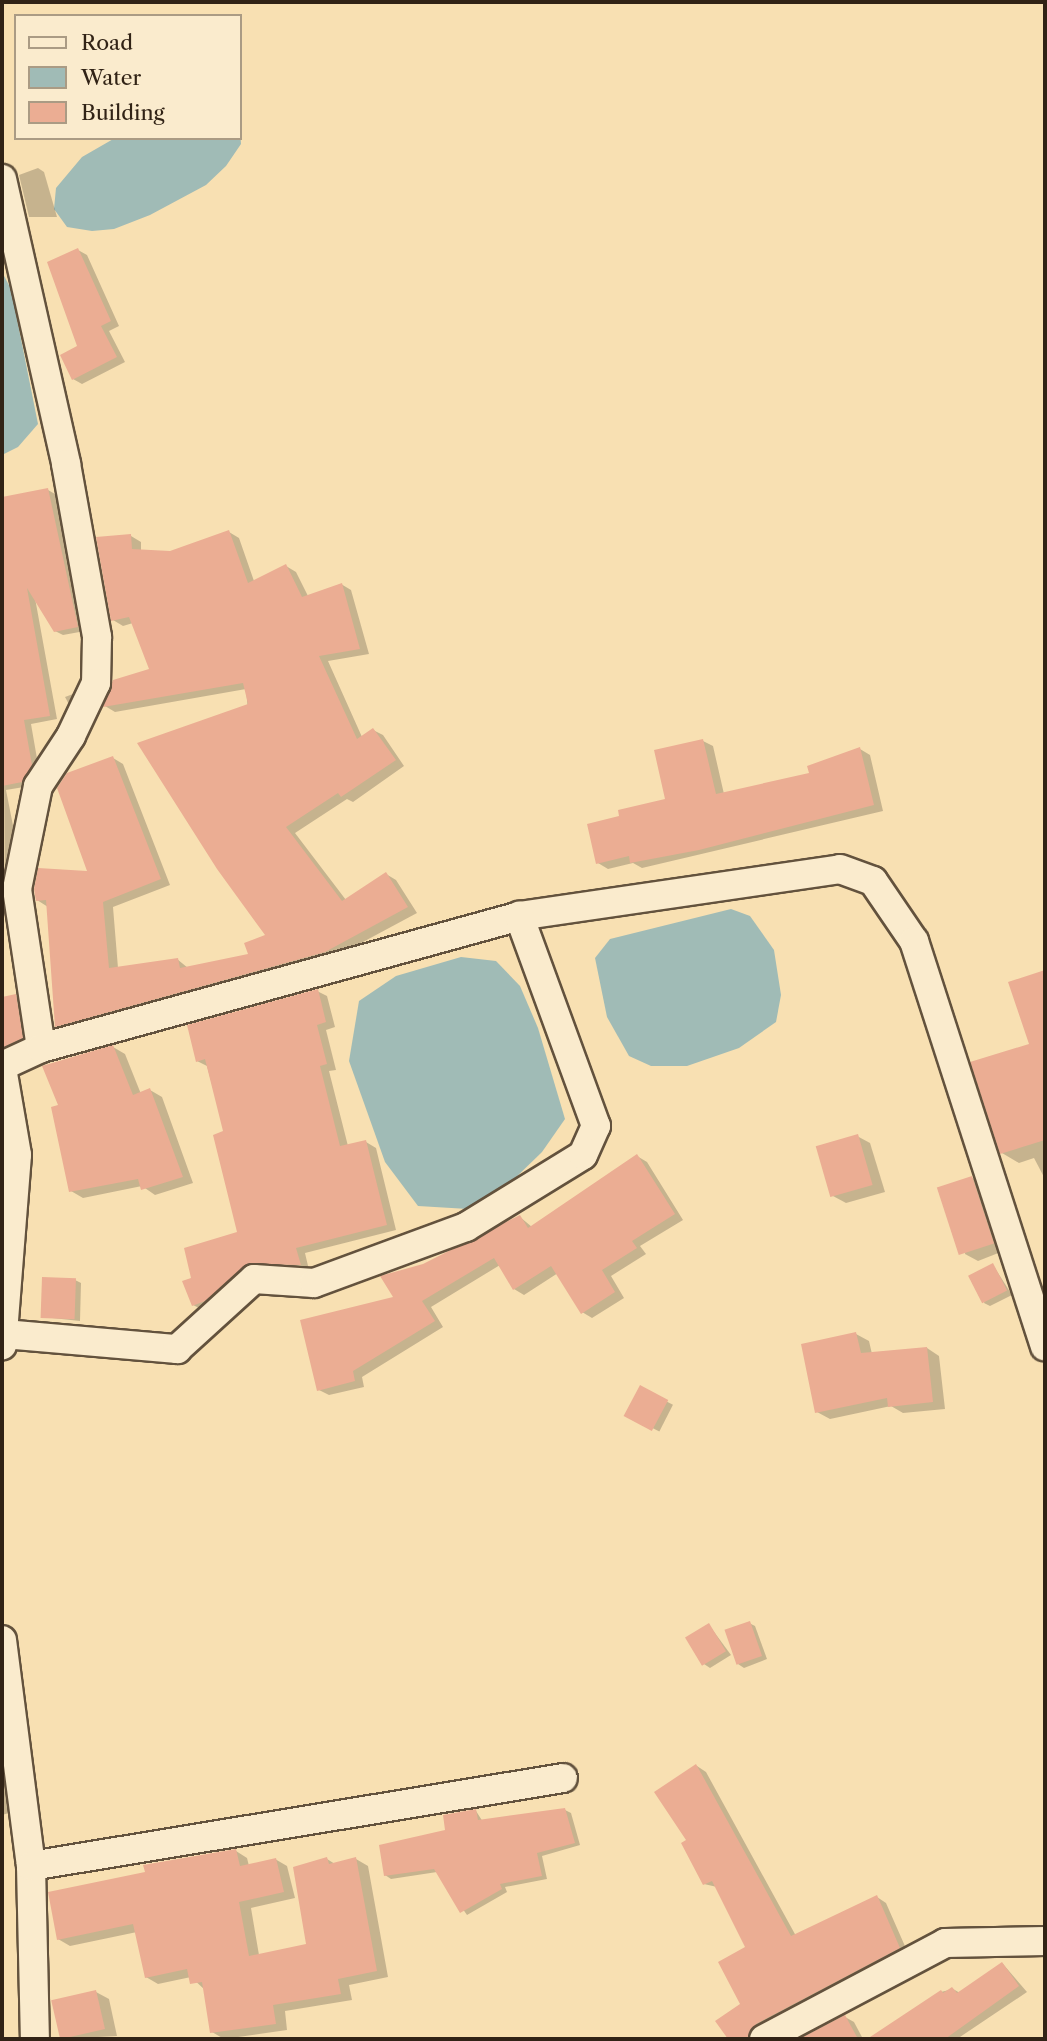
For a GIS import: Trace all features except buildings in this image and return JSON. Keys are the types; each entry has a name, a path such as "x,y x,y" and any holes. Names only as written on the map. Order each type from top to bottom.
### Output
{"street":[{"path":"2,180 66,464 97,637 96,683 71,736 38,786 17,889 41,1048"},
{"path":"519,916 596,1126 583,1155 466,1227 314,1283 254,1279 177,1349 3,1339 17,1155 2,1067 41,1048 519,916 840,869 873,881 914,941 1045,1346"},
{"path":"2,1640 31,1866 35,2039"},
{"path":"31,1866 563,1778"},
{"path":"764,2039 944,1943 1045,1941"}],"water":[{"path":"112,140 241,140 241,144 226,166 206,185 150,215 114,229 92,231 67,227 54,209 56,188 82,157"},
{"path":"2,272 11,289 38,424 18,447 2,455"},
{"path":"731,909 750,916 774,950 781,995 776,1022 739,1048 687,1066 651,1066 629,1056 607,1017 595,958 610,939"},
{"path":"461,957 496,961 520,986 538,1028 565,1119 542,1152 506,1187 468,1209 418,1206 385,1162 349,1061 359,1001 396,976"}]}
